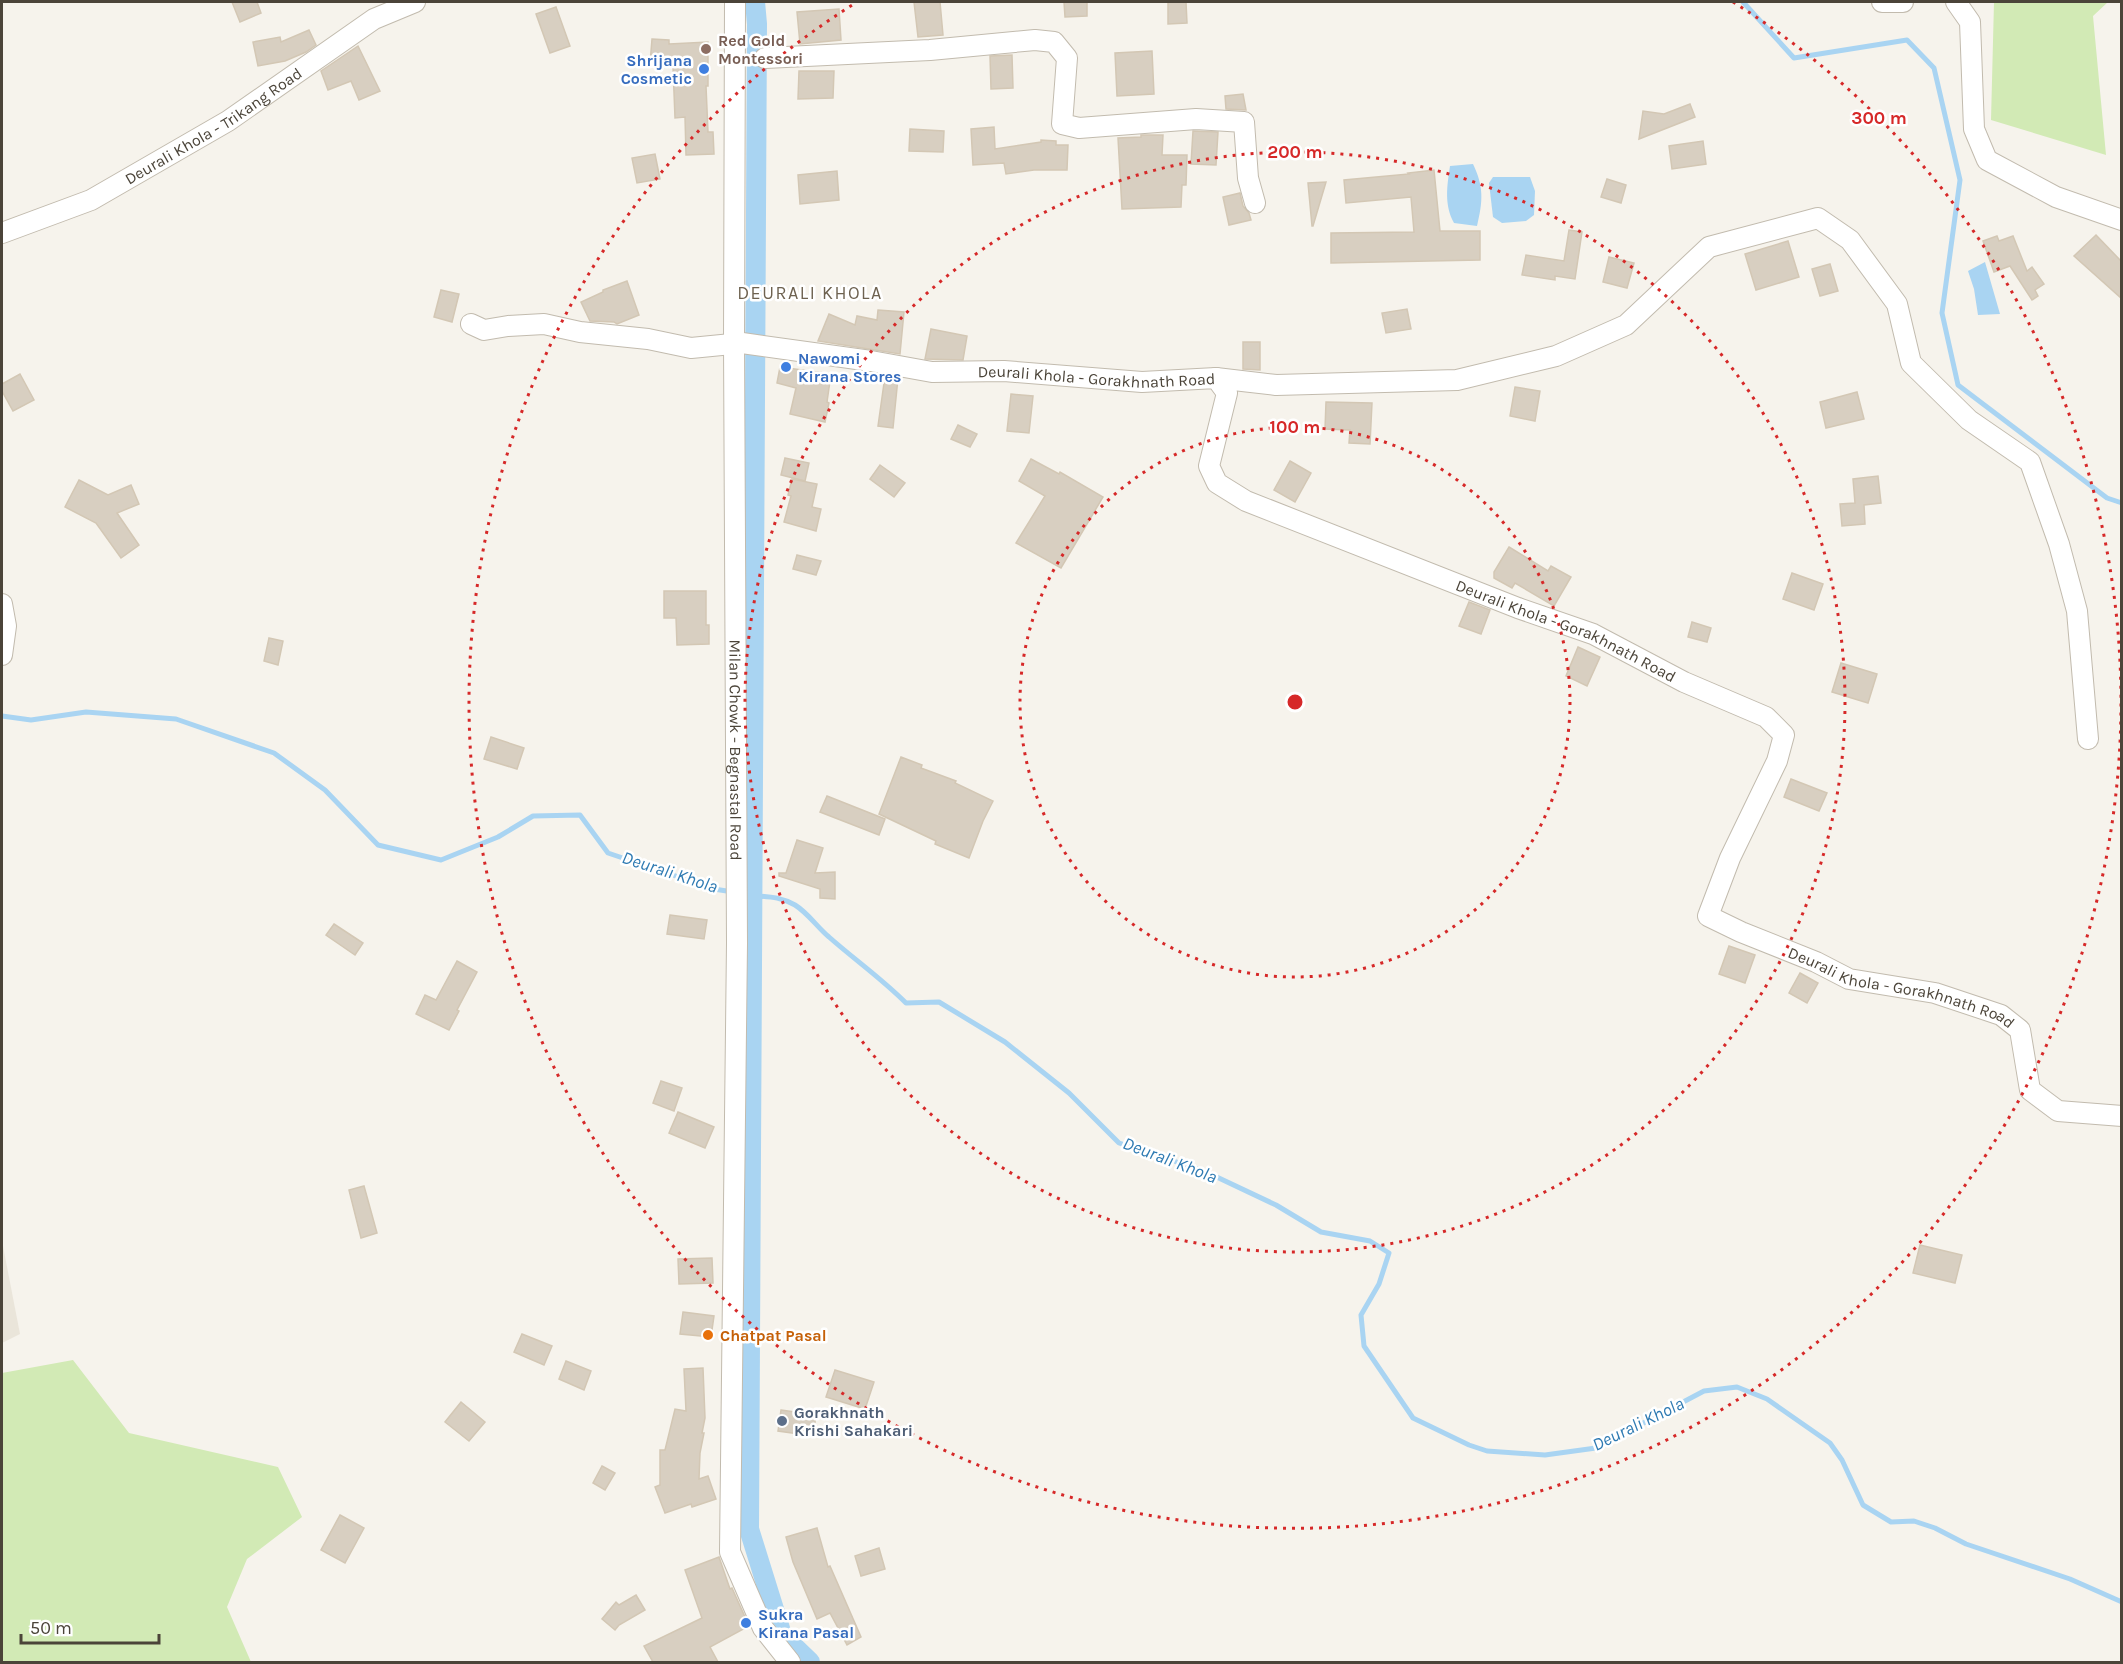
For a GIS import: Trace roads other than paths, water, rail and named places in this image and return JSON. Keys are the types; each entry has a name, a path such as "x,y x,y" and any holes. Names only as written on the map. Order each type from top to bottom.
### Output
{"street":[{"name":"Deurali Khola - Trikang Road","path":"2,233 91,200 228,121 374,19 416,2"},
{"name":"Milan Chowk - Begnastal Road","path":"735,2 738,343 737,944 730,1552 763,1628 790,1662"},
{"path":"1882,2 1903,2"},
{"path":"1956,2 1970,22 1974,129 1987,160 2056,197 2121,220"},
{"path":"765,58 930,50 1035,40 1054,42 1066,58 1062,124 1079,128 1196,119 1244,122 1248,178 1255,203"},
{"path":"1216,378 1276,385 1457,380 1556,356 1626,325 1709,247 1818,218 1850,240 1897,304 1911,363 1969,420 2030,462 2059,544 2077,611 2088,739"},
{"name":"Deurali Khola - Gorakhnath Road","path":"471,324 484,330 544,324 580,332 648,339 692,348 738,343 932,372 1004,371 1142,382 1216,378 1227,393 1209,466 1217,483 1246,501 1518,608 1593,634 1684,682 1766,717 1784,735 1777,760 1730,858 1708,916 1816,962 1849,979 1935,993 2001,1015 2020,1030 2030,1090 2058,1111 2121,1116"},
{"path":"2,604 6,626 2,655"}],"water":[{"path":"1473,164 1481,194 1477,226 1454,223 1449,209 1447,188 1450,166"},
{"path":"1493,177 1530,177 1535,191 1534,215 1526,221 1502,223 1493,217 1489,183"},
{"path":"1985,262 2000,314 1978,315 1974,289 1968,271"}],"waterway":[{"path":"755,2 757,24 749,1529 782,1635 810,1662"},
{"path":"1743,2 1794,58 1907,40 1934,68 1960,180 1942,313 1958,385 2107,498 2122,503"},
{"name":"Deurali Khola","path":"2,716 31,720 86,712 176,719 274,753 325,790 378,845 441,860 498,837 533,816 580,815 608,853 714,889 733,892"},
{"name":"Deurali Khola","path":"742,894 775,898 795,905 906,1003 939,1002 1005,1042 1069,1093 1119,1143 1204,1171 1276,1205 1321,1232 1370,1241 1389,1253 1379,1284 1361,1315 1364,1346 1413,1418 1469,1445 1487,1451 1545,1455 1596,1448 1704,1391 1737,1387 1767,1399 1830,1443 1842,1460 1863,1505 1891,1522 1914,1521 1935,1528 1966,1544 2070,1579 2122,1602"}],"place":[{"name":"Red Gold Montessori","path":"706,49"},
{"name":"Shrijana Cosmetic","path":"704,69"},
{"name":"Nawomi Kirana Stores","path":"786,367"},
{"name":"Chatpat Pasal","path":"708,1335"},
{"name":"Gorakhnath Krishi Sahakari","path":"782,1421"},
{"name":"Sukra Kirana Pasal","path":"746,1623"}],"district":[{"name":"DEURALI KHOLA","path":"810,293"}]}
